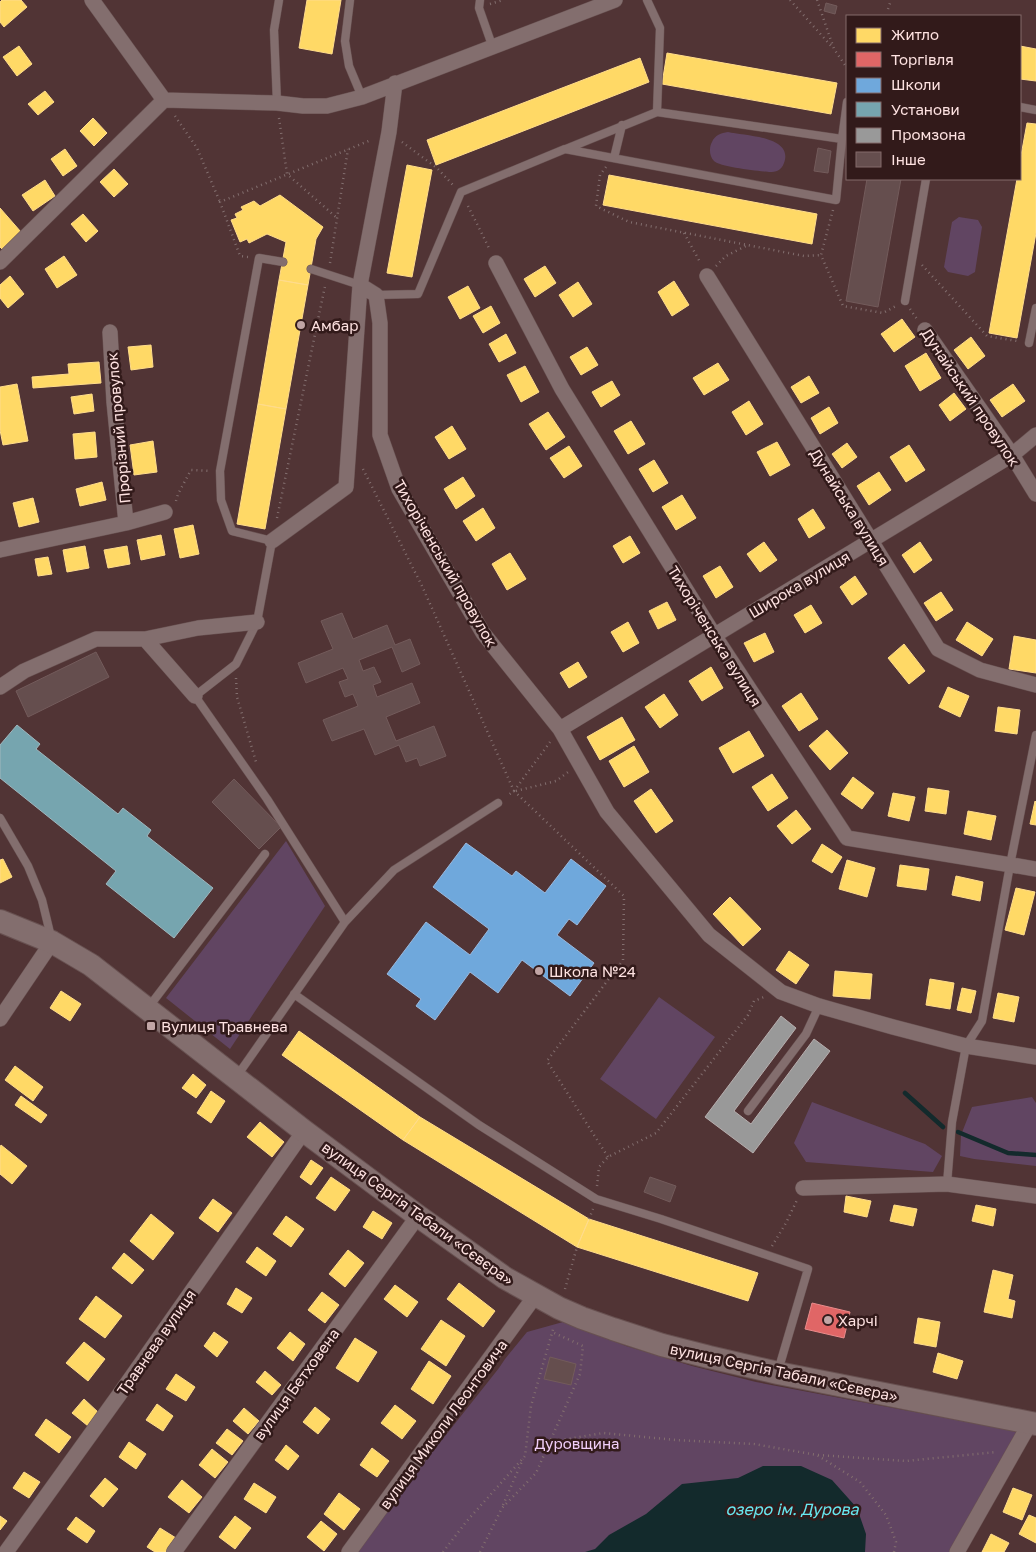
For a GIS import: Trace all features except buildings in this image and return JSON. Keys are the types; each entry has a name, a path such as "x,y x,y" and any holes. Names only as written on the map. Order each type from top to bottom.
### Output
{"main road":[{"name":"вулиця Сергія Табали «Сєвєра»","path":"0,921 52,942 91,965 304,1131 418,1216 505,1278 559,1308 613,1330 662,1345 778,1373 1033,1423"}],"street":[{"path":"92,0 164,100"},
{"path":"0,262 164,100 327,106 362,97 615,0"},
{"path":"272,542 346,487 360,285 389,132 395,83"},
{"name":"Тихоріченська вулиця","path":"496,263 562,389 714,635 847,838 1036,869"},
{"name":"Дунайська вулиця","path":"708,276 938,650 980,670 1036,685"},
{"path":"360,285 376,295"},
{"name":"Тихоріченський провулок","path":"376,295 380,323 380,435 399,489 483,633 560,729 607,812 709,935 781,992 819,1006 893,1028 966,1046 1036,1057"},
{"name":"Дунайський провулок","path":"925,330 1012,455 1036,494"},
{"name":"Прорізний провулок","path":"110,332 114,402 126,523"},
{"name":"Широка вулиця","path":"560,729 1012,455 1036,435"},
{"name":"Прорізний провулок","path":"0,550 126,523 165,512"},
{"path":"0,687 24,671 96,639 145,639 198,628 256,622"},
{"path":"145,639 195,696"},
{"path":"0,1019 52,942"},
{"name":"Травнева вулиця","path":"6,1552 119,1395 304,1131"},
{"path":"803,1188 947,1184 1036,1196"},
{"name":"вулиця Бетховена","path":"174,1552 418,1216"},
{"name":"вулиця Миколи Леонтовича","path":"349,1552 535,1296"},
{"path":"957,1552 1015,1450 1033,1423"}],"lane":[{"path":"277,103 274,30 279,0"},
{"path":"350,0 344,41 349,66 362,97"},
{"path":"480,0 479,8 493,48"},
{"path":"647,0 660,28 656,112"},
{"path":"1021,107 1036,110"},
{"path":"564,149 836,200 846,109"},
{"path":"376,295 418,294 461,192 656,112 842,139"},
{"path":"614,158 622,125"},
{"path":"905,301 926,180"},
{"path":"282,262 258,258 220,471 221,500 232,532 272,542 256,622 236,664 195,696 267,799 345,922"},
{"path":"311,269 360,285"},
{"path":"1028,343 1036,308"},
{"path":"947,1184 952,1122 966,1046 982,1020 1036,735"},
{"path":"236,1078 345,922 394,870 498,803"},
{"path":"0,818 28,866 42,900 52,942"},
{"path":"147,1009 265,854"},
{"path":"294,994 479,1125 596,1199 662,1219 808,1269 778,1373"},
{"path":"748,1111 806,1034 819,1006"}],"path":[{"path":"790,0 834,49 846,67"},
{"path":"817,0 834,49"},
{"path":"888,8 891,0"},
{"path":"164,100 197,148 240,256 258,258"},
{"path":"277,103 287,174 337,218"},
{"path":"220,202 389,132 437,168 461,192 496,263"},
{"path":"272,542 328,275 348,149"},
{"path":"614,158 600,175 596,206 629,222 804,256 821,255"},
{"path":"836,200 821,255 843,306 883,313 905,301"},
{"path":"684,233 708,276 726,256 748,245"},
{"path":"913,254 987,336 1028,343"},
{"name":"Дунайський провулок","path":"905,301 925,330"},
{"path":"362,466 422,586 514,791 624,896 623,960 547,1061 608,1156"},
{"path":"178,494 190,470 220,471"},
{"path":"236,664 237,697 256,762"},
{"path":"498,803 514,791 560,729"},
{"path":"514,791 556,781"},
{"path":"596,1199 598,1168 608,1156 656,1133 748,1015 754,1002 766,997"},
{"path":"766,1255 786,1222 803,1188"},
{"path":"480,1552 525,1456 531,1406 577,1247"},
{"path":"502,1508 536,1473 580,1374 583,1346 552,1332"},
{"path":"550,1442 603,1434 754,1444 817,1455 906,1461 1015,1450"},
{"path":"817,1455 860,1482 886,1515 896,1542 894,1552"},
{"path":"443,1552 466,1522 525,1456"}],"green space":[{"path":"728,132 756,136 775,142 782,147 785,154 783,166 774,172 769,172 731,167 714,161 711,157 710,146 718,135"},
{"path":"959,217 978,220 982,227 975,272 968,276 948,272 944,267 952,222"},
{"path":"286,841 325,906 230,1049 166,998"},
{"path":"659,997 715,1037 656,1119 600,1079"},
{"path":"1032,1097 1036,1103 1036,1166 960,1156 961,1135 972,1107"},
{"path":"812,1102 925,1144 942,1156 933,1172 806,1162 794,1143"},
{"name":"Дуровщина","path":"563,1322 626,1346 692,1366 756,1382 1021,1432 955,1552 355,1552 527,1332"}],"water":[{"name":"озеро ім. Дурова","path":"763,1466 801,1466 832,1480 857,1508 866,1534 865,1552 585,1552 595,1549 609,1535 646,1514 682,1484 738,1478"}],"waterway":[{"path":"905,1093 943,1127"},
{"path":"958,1132 1008,1153 1036,1155"}],"place":[{"name":"Амбар","path":"301,325"},
{"name":"Школа №24","path":"539,971"},
{"name":"Вулиця Травнева","path":"151,1026"},
{"name":"Харчі","path":"828,1320"}]}
